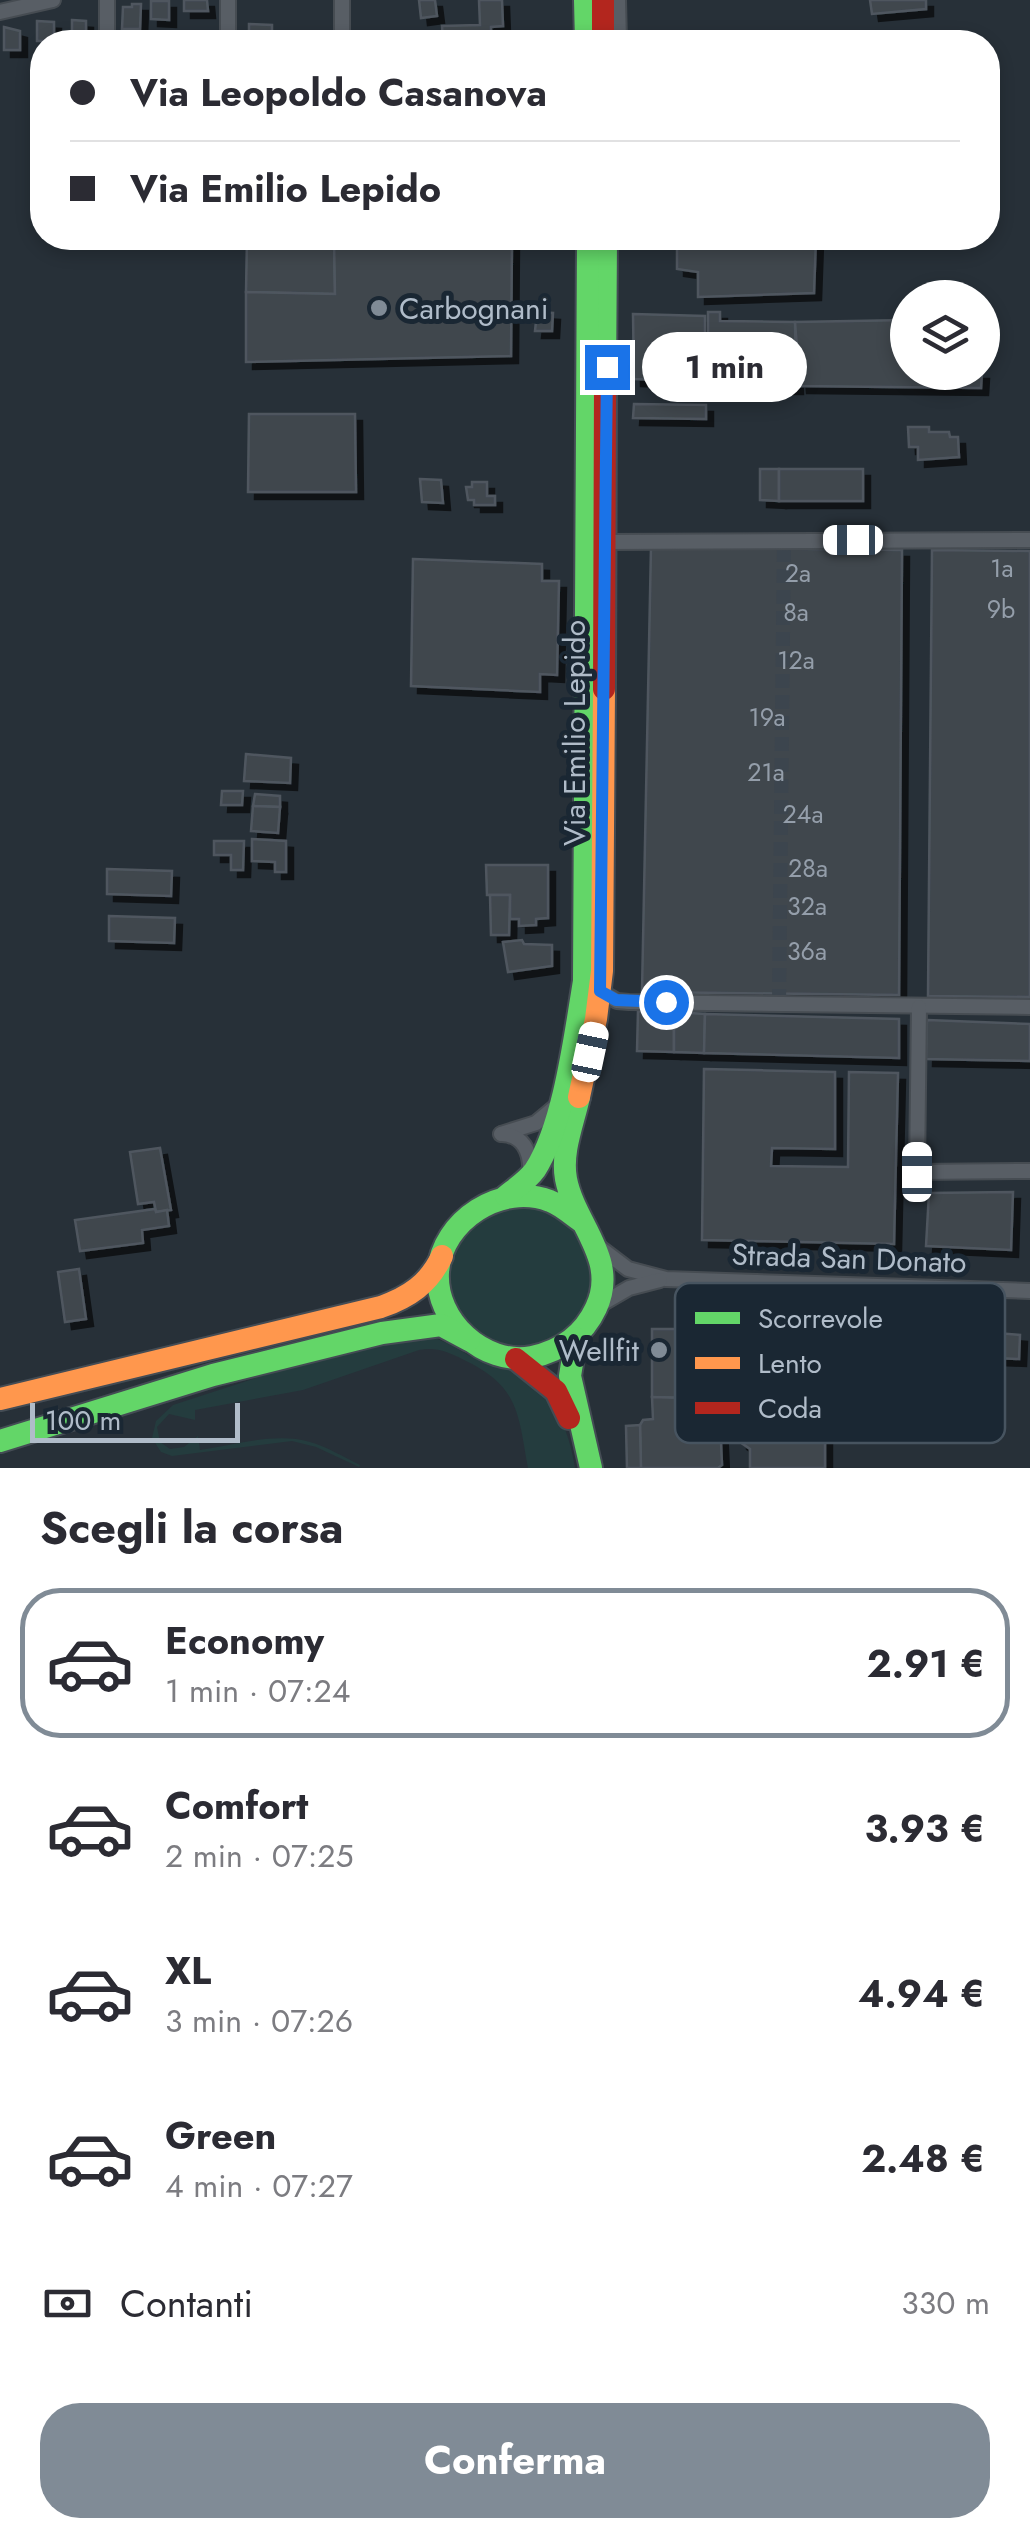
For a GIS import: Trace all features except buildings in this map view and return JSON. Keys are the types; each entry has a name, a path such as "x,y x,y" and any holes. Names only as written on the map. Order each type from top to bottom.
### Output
{"main road":[{"path":"585,0 586,30"},
{"path":"603,0 604,30"},
{"name":"Via Emilio Lepido","path":"506,1196 525,1181 545,1154 579,1015 585,959 588,250"},
{"name":"Via Emilio Lepido","path":"582,1222 569,1190 566,1164 600,991 606,250"},
{"path":"0,1399 382,1307 423,1286 436,1272 448,1239 462,1220 482,1205 506,1196 528,1195 552,1201 582,1222 596,1244 602,1269 598,1306 576,1338 570,1376 591,1468"},
{"path":"442,1256 442,1299 452,1321 468,1340"},
{"path":"0,1441 198,1379 382,1333 441,1325 496,1355 516,1359 548,1354 576,1338"},
{"path":"516,1359 551,1385 563,1402 574,1432 580,1468"}],"street":[{"path":"0,12 53,0"},
{"path":"107,0 107,30"},
{"path":"228,0 228,30"},
{"path":"342,0 342,30"},
{"path":"618,0 619,30"},
{"path":"606,542 1030,540"},
{"path":"600,991 629,1002 1030,1007"},
{"path":"919,1007 917,1172 1030,1172"},
{"path":"525,1181 530,1170 528,1153 518,1138 502,1134 540,1121 556,1105 563,1090"},
{"name":"Strada San Donato","path":"596,1244 628,1269 666,1279 779,1283"},
{"name":"Strada San Donato","path":"598,1306 629,1288 666,1279"},
{"name":"Strada San Donato","path":"1005,1291 1030,1291"}],"green space":[{"path":"521,1205 548,1211 572,1226 587,1250 593,1277 587,1304 572,1328 548,1343 521,1349 494,1343 470,1328 455,1304 449,1277 455,1250 470,1226 494,1211"},
{"path":"419,1336 441,1341 509,1370 539,1389 563,1425 575,1468 528,1468 518,1417 506,1391 482,1370 431,1349 303,1390 195,1410 195,1420 169,1414 157,1427 160,1442 170,1449 184,1447 198,1436 200,1450 255,1440 297,1439 329,1449 359,1467 316,1447 292,1441 172,1456 161,1452 152,1438 156,1421 173,1405 271,1373"}],"tunnel":[{"path":"779,1003 784,541"}],"traffic: fast":[{"path":"585,0 586,30"},
{"path":"506,1196 535,1170 554,1129 584,981 588,250"},
{"path":"605,386 606,250"},
{"path":"579,1097 566,1148 565,1169 571,1196 599,1258 602,1290 596,1308 578,1333 562,1346 532,1357 514,1358 480,1347 454,1323 439,1290 442,1253 450,1236 478,1210 495,1201 532,1196 554,1203 582,1222"},
{"path":"0,1441 213,1375 382,1333 441,1325 469,1340"},
{"path":"576,1338 570,1376 591,1468"}],"traffic: slow":[{"path":"579,1097 602,971 604,689"},
{"path":"0,1399 381,1307 417,1288 442,1256"}],"traffic: jam":[{"path":"603,0 603,30"},
{"path":"604,689 605,386"},
{"path":"516,1359 556,1391 569,1418"}],"place":[{"name":"Carbognani","path":"379,308"},
{"name":"Wellfit","path":"659,1350"}],"route":[{"path":"607,367 600,991 616,1000 666,1002"}]}
